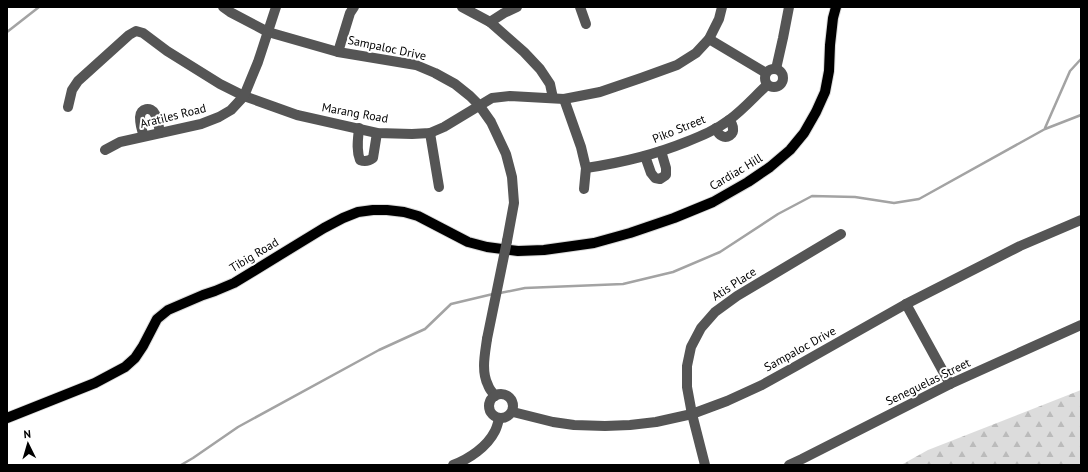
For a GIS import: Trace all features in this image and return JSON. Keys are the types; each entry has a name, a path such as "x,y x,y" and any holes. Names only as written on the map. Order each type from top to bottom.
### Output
{"main road":[{"name":"Cardiac Hill","path":"544,250 594,243 674,218 712,202 748,182 770,167 790,150 804,133 819,106 829,71 830,44 833,18 836,7"},
{"name":"Tibig Road","path":"7,418 95,383 125,367 135,358 157,319 168,310 234,283 324,228 358,212 373,210 404,212 418,216 468,242 480,246 518,251 544,250"}],"street":[{"name":"Sampaloc Drive","path":"223,7 268,32 338,52 416,65 435,73 455,84 470,96 491,122 506,154 512,177 514,203 484,356 485,376 488,385 495,396"},
{"name":"Aratiles Road","path":"105,150 120,142 201,124 219,117 231,110 244,96 258,62 276,7"},
{"path":"338,52 350,13 354,7"},
{"path":"462,7 490,22 520,48 540,69 550,84 553,98"},
{"path":"490,22 517,7"},
{"path":"580,7 586,24"},
{"name":"Marang Road","path":"68,107 72,90 78,81 129,35 136,31 143,32 167,51 196,70 244,96 297,115 377,133 412,134 430,132 444,127 492,98 510,96 564,99 600,92 677,65 696,53 709,39 722,7"},
{"path":"776,69 789,7"},
{"path":"709,39 766,73"},
{"path":"770,69 776,69 781,72 783,79 782,82 777,87 770,87 764,80 766,73 770,69"},
{"name":"Piko Street","path":"586,168 646,156 696,138 729,120 767,85"},
{"path":"564,99 581,146 586,168 584,189"},
{"path":"144,136 140,118 141,113 148,109 152,110 155,114 160,133"},
{"path":"359,128 358,156 360,160 369,161 373,158 377,133"},
{"path":"430,132 439,187"},
{"path":"646,156 651,173 655,178 660,179 666,175 666,168 661,151"},
{"name":"Sampaloc Drive","path":"513,412 553,422 574,425 605,426 656,422 692,414 728,401 762,385 906,304 1020,246 1081,220"},
{"name":"Atis Place","path":"706,465 686,388 687,366 691,347 701,328 715,312 737,296 842,234"},
{"path":"906,304 950,384"},
{"name":"Seneguelas Street","path":"789,465 950,384 1081,325"},
{"path":"502,394 510,397 514,404 513,412 507,417 499,418 492,414 489,407 492,399 495,396 502,394"},
{"path":"453,465 476,453 486,443 495,432 499,418"}],"green space":[{"path":"1081,390 1081,465 901,465 928,450"}],"waterway":[{"path":"7,32 39,7"},
{"path":"1045,128 1070,71 1081,59"},
{"path":"500,293 525,288 623,284 673,272 720,252 778,214 812,196 855,197 894,203 919,199 1045,129 1081,115"},
{"path":"181,465 238,427 379,350 425,329 451,304 493,294"}]}
